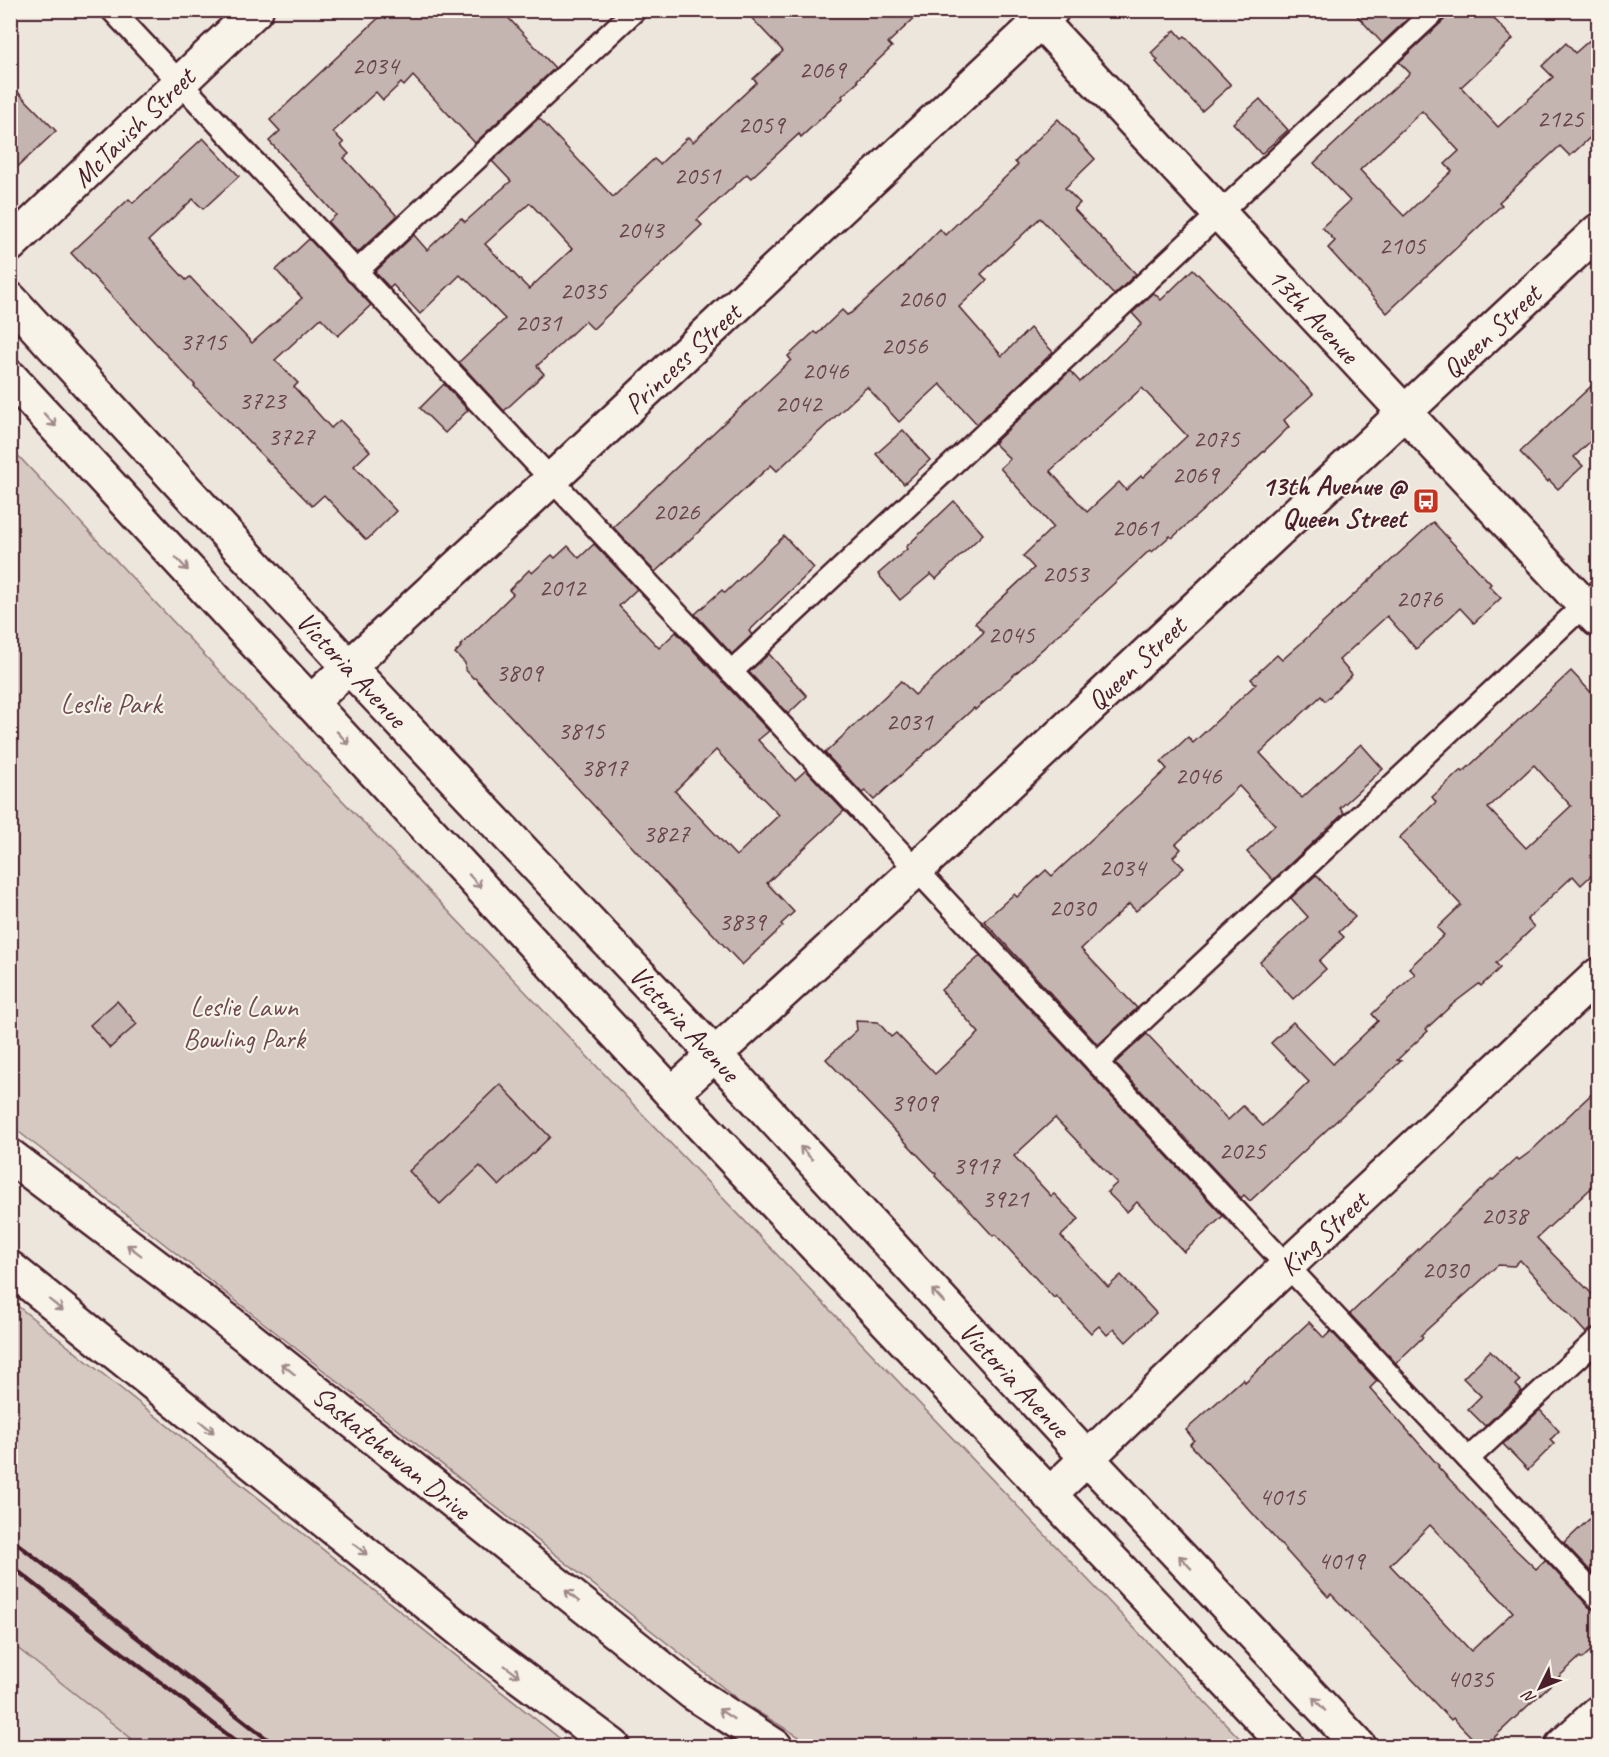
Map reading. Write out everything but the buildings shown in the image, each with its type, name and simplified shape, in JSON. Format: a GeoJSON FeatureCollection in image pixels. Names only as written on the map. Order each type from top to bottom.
{"type":"FeatureCollection","features":[{"type":"Feature","properties":{"kind":"street","name":"McTavish Street"},"geometry":{"type":"LineString","coordinates":[[10,244],[256,10]]}},
{"type":"Feature","properties":{"kind":"street","name":"13th Avenue"},"geometry":{"type":"LineString","coordinates":[[1040,14],[1220,215],[1404,411],[1594,605]]}},
{"type":"Feature","properties":{"kind":"street","name":"Princess Street"},"geometry":{"type":"LineString","coordinates":[[310,703],[551,480],[1040,14]]}},
{"type":"Feature","properties":{"kind":"street","name":"Queen Street"},"geometry":{"type":"LineString","coordinates":[[672,1094],[916,870],[1599,231]]}},
{"type":"Feature","properties":{"kind":"street","name":"Victoria Avenue"},"geometry":{"type":"LineString","coordinates":[[10,299],[349,667],[715,1055],[1088,1458],[1359,1746]]}},
{"type":"Feature","properties":{"kind":"street","name":"Victoria Avenue"},"geometry":{"type":"LineString","coordinates":[[10,377],[672,1094],[1287,1746]]}},
{"type":"Feature","properties":{"kind":"street","name":"King Street"},"geometry":{"type":"LineString","coordinates":[[1049,1495],[1287,1266],[1599,975]]}},
{"type":"Feature","properties":{"kind":"street","name":"Saskatchewan Drive"},"geometry":{"type":"LineString","coordinates":[[10,1156],[215,1311],[693,1693],[775,1746]]}},
{"type":"Feature","properties":{"kind":"street"},"geometry":{"type":"LineString","coordinates":[[10,1268],[489,1653],[613,1746]]}},
{"type":"Feature","properties":{"kind":"street"},"geometry":{"type":"LineString","coordinates":[[1562,1746],[1599,1713]]}},
{"type":"Feature","properties":{"kind":"lane"},"geometry":{"type":"LineString","coordinates":[[112,10],[1599,1598]]}},
{"type":"Feature","properties":{"kind":"lane"},"geometry":{"type":"LineString","coordinates":[[356,272],[635,10]]}},
{"type":"Feature","properties":{"kind":"lane"},"geometry":{"type":"LineString","coordinates":[[731,672],[1436,10]]}},
{"type":"Feature","properties":{"kind":"lane"},"geometry":{"type":"LineString","coordinates":[[1097,1063],[1594,605]]}},
{"type":"Feature","properties":{"kind":"lane"},"geometry":{"type":"LineString","coordinates":[[1468,1459],[1599,1339]]}},
{"type":"Feature","properties":{"kind":"shaded area"},"geometry":{"type":"Polygon","coordinates":[[[11,1643],[141,1746],[11,1746],[11,1643]]]}},
{"type":"Feature","properties":{"kind":"green space","name":"Leslie Lawn Bowling Park"},"geometry":{"type":"Polygon","coordinates":[[[10,447],[253,707],[1247,1746],[814,1746],[740,1701],[158,1239],[11,1126],[10,447]]]}},
{"type":"Feature","properties":{"kind":"green space"},"geometry":{"type":"Polygon","coordinates":[[[10,1300],[571,1746],[141,1746],[11,1643],[10,1300]]]}},
{"type":"Feature","properties":{"kind":"railway"},"geometry":{"type":"LineString","coordinates":[[10,1538],[276,1746]]}},
{"type":"Feature","properties":{"kind":"railway"},"geometry":{"type":"LineString","coordinates":[[10,1565],[242,1746]]}},
{"type":"Feature","properties":{"kind":"place","name":"13th Avenue @ Queen Street"},"geometry":{"type":"Point","coordinates":[1426,501]}},
{"type":"Feature","properties":{"kind":"park label","name":"Leslie Park"},"geometry":{"type":"Point","coordinates":[111,703]}}]}
